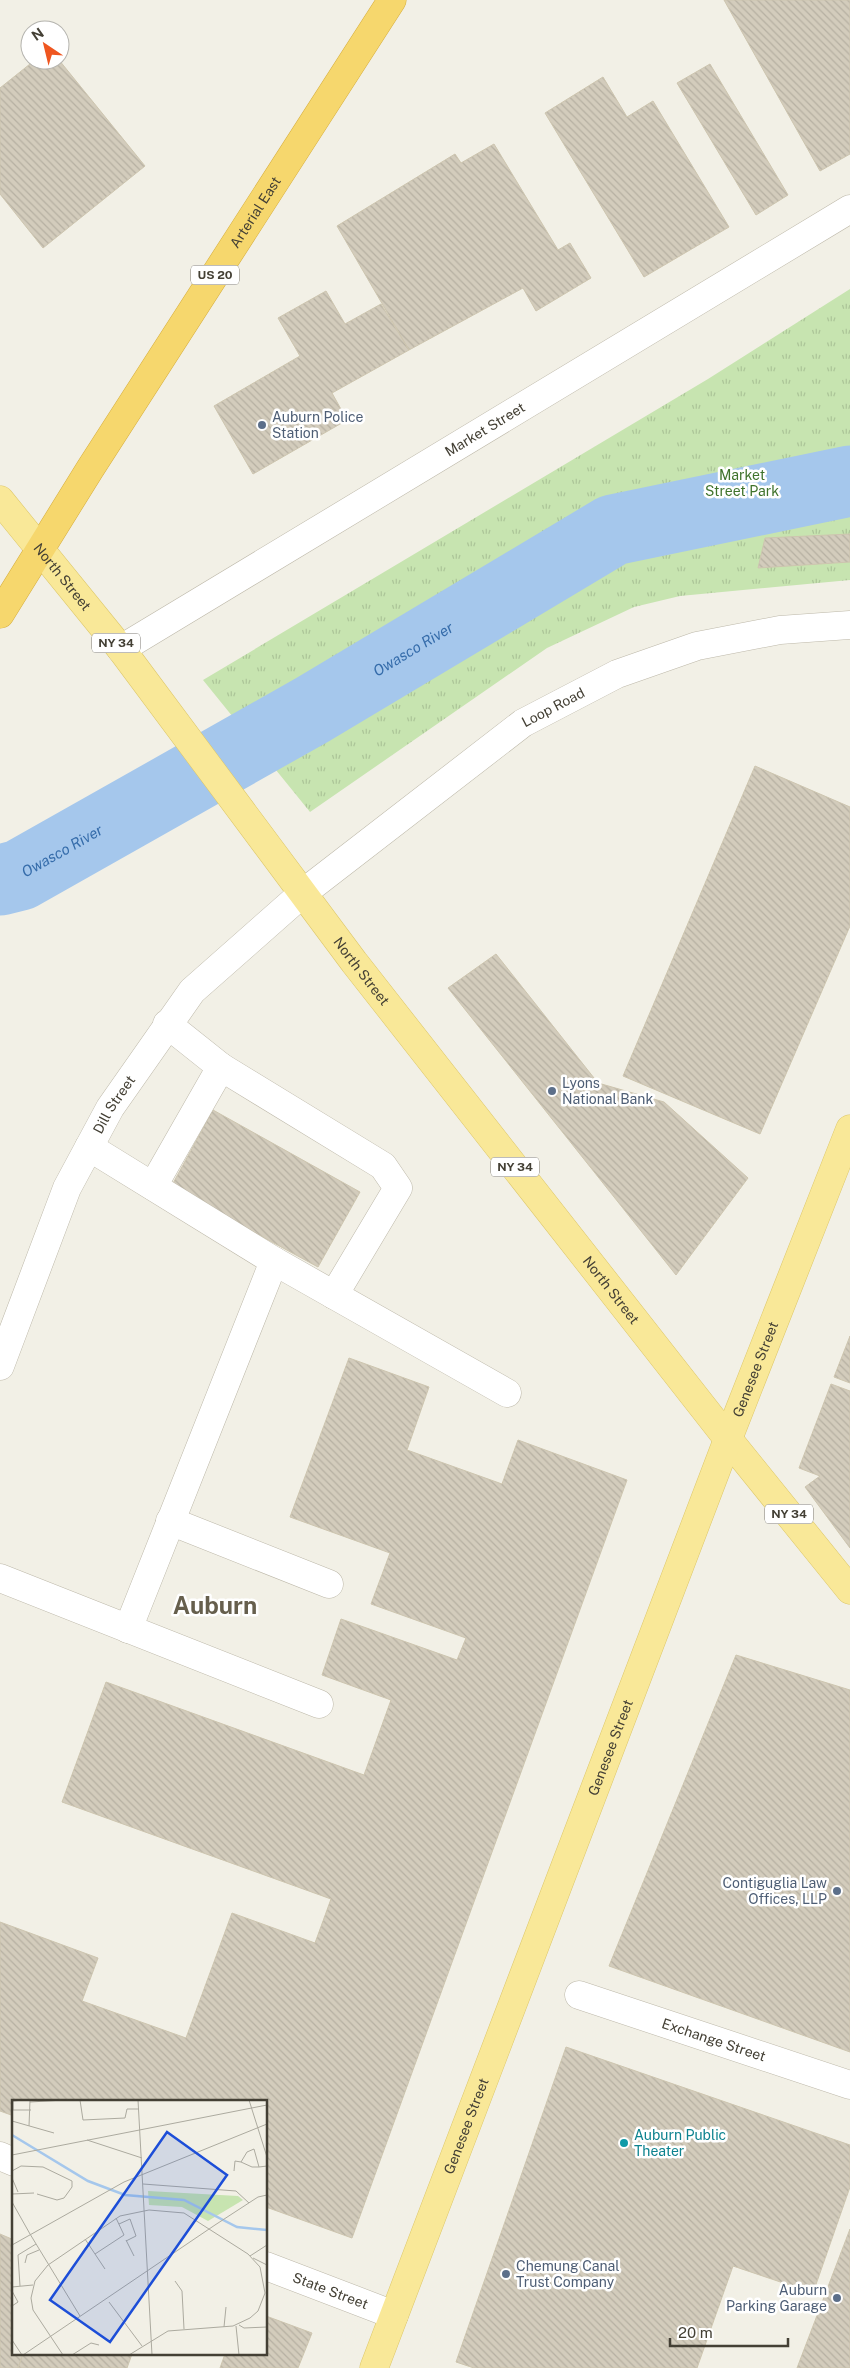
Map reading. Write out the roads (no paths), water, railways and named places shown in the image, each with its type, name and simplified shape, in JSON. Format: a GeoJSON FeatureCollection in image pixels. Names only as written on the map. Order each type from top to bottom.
{"type":"FeatureCollection","features":[{"type":"Feature","properties":{"kind":"highway","name":"Arterial East"},"geometry":{"type":"LineString","coordinates":[[38,550],[392,0]]}},
{"type":"Feature","properties":{"kind":"highway","name":"US 20"},"geometry":{"type":"LineString","coordinates":[[0,614],[38,550]]}},
{"type":"Feature","properties":{"kind":"main road","name":"North Street"},"geometry":{"type":"LineString","coordinates":[[0,500],[38,550],[120,649],[254,825],[360,970],[728,1439]]}},
{"type":"Feature","properties":{"kind":"main road","name":"Genesee Street"},"geometry":{"type":"LineString","coordinates":[[374,2368],[728,1439],[850,1129]]}},
{"type":"Feature","properties":{"kind":"main road","name":"NY 34"},"geometry":{"type":"LineString","coordinates":[[728,1439],[850,1590]]}},
{"type":"Feature","properties":{"kind":"street","name":"Market Street"},"geometry":{"type":"LineString","coordinates":[[120,649],[850,209]]}},
{"type":"Feature","properties":{"kind":"street","name":"Loop Road"},"geometry":{"type":"LineString","coordinates":[[303,893],[523,724],[617,674],[697,646],[780,630],[850,625]]}},
{"type":"Feature","properties":{"kind":"street","name":"Dill Street"},"geometry":{"type":"LineString","coordinates":[[0,1366],[67,1188],[110,1108],[192,991],[303,893]]}},
{"type":"Feature","properties":{"kind":"street"},"geometry":{"type":"LineString","coordinates":[[168,1024],[221,1067],[383,1166],[398,1188],[334,1295]]}},
{"type":"Feature","properties":{"kind":"street"},"geometry":{"type":"LineString","coordinates":[[152,1186],[221,1067]]}},
{"type":"Feature","properties":{"kind":"street"},"geometry":{"type":"LineString","coordinates":[[88,1147],[274,1261],[507,1393]]}},
{"type":"Feature","properties":{"kind":"street"},"geometry":{"type":"LineString","coordinates":[[128,1629],[274,1261]]}},
{"type":"Feature","properties":{"kind":"street"},"geometry":{"type":"LineString","coordinates":[[170,1521],[329,1584]]}},
{"type":"Feature","properties":{"kind":"street"},"geometry":{"type":"LineString","coordinates":[[0,1578],[319,1704]]}},
{"type":"Feature","properties":{"kind":"street","name":"Exchange Street"},"geometry":{"type":"LineString","coordinates":[[579,1995],[850,2085]]}},
{"type":"Feature","properties":{"kind":"street"},"geometry":{"type":"LineString","coordinates":[[0,2156],[12,2161]]}},
{"type":"Feature","properties":{"kind":"street","name":"State Street"},"geometry":{"type":"LineString","coordinates":[[268,2267],[394,2315]]}},
{"type":"Feature","properties":{"kind":"waterway","name":"Owasco River"},"geometry":{"type":"LineString","coordinates":[[0,880],[20,875],[312,710],[613,530],[850,481]]}},
{"type":"Feature","properties":{"kind":"place","name":"Auburn Police Station"},"geometry":{"type":"Point","coordinates":[262,425]}},
{"type":"Feature","properties":{"kind":"place","name":"Lyons National Bank"},"geometry":{"type":"Point","coordinates":[552,1091]}},
{"type":"Feature","properties":{"kind":"place","name":"Contiguglia Law Offices, LLP"},"geometry":{"type":"Point","coordinates":[837,1891]}},
{"type":"Feature","properties":{"kind":"place","name":"Auburn Public Theater"},"geometry":{"type":"Point","coordinates":[624,2143]}},
{"type":"Feature","properties":{"kind":"place","name":"Chemung Canal Trust Company"},"geometry":{"type":"Point","coordinates":[506,2274]}},
{"type":"Feature","properties":{"kind":"place","name":"Auburn Parking Garage"},"geometry":{"type":"Point","coordinates":[837,2298]}},
{"type":"Feature","properties":{"kind":"district","name":"Auburn"},"geometry":{"type":"Point","coordinates":[215,1606]}},
{"type":"Feature","properties":{"kind":"park label","name":"Market Street Park"},"geometry":{"type":"Point","coordinates":[742,484]}}]}
